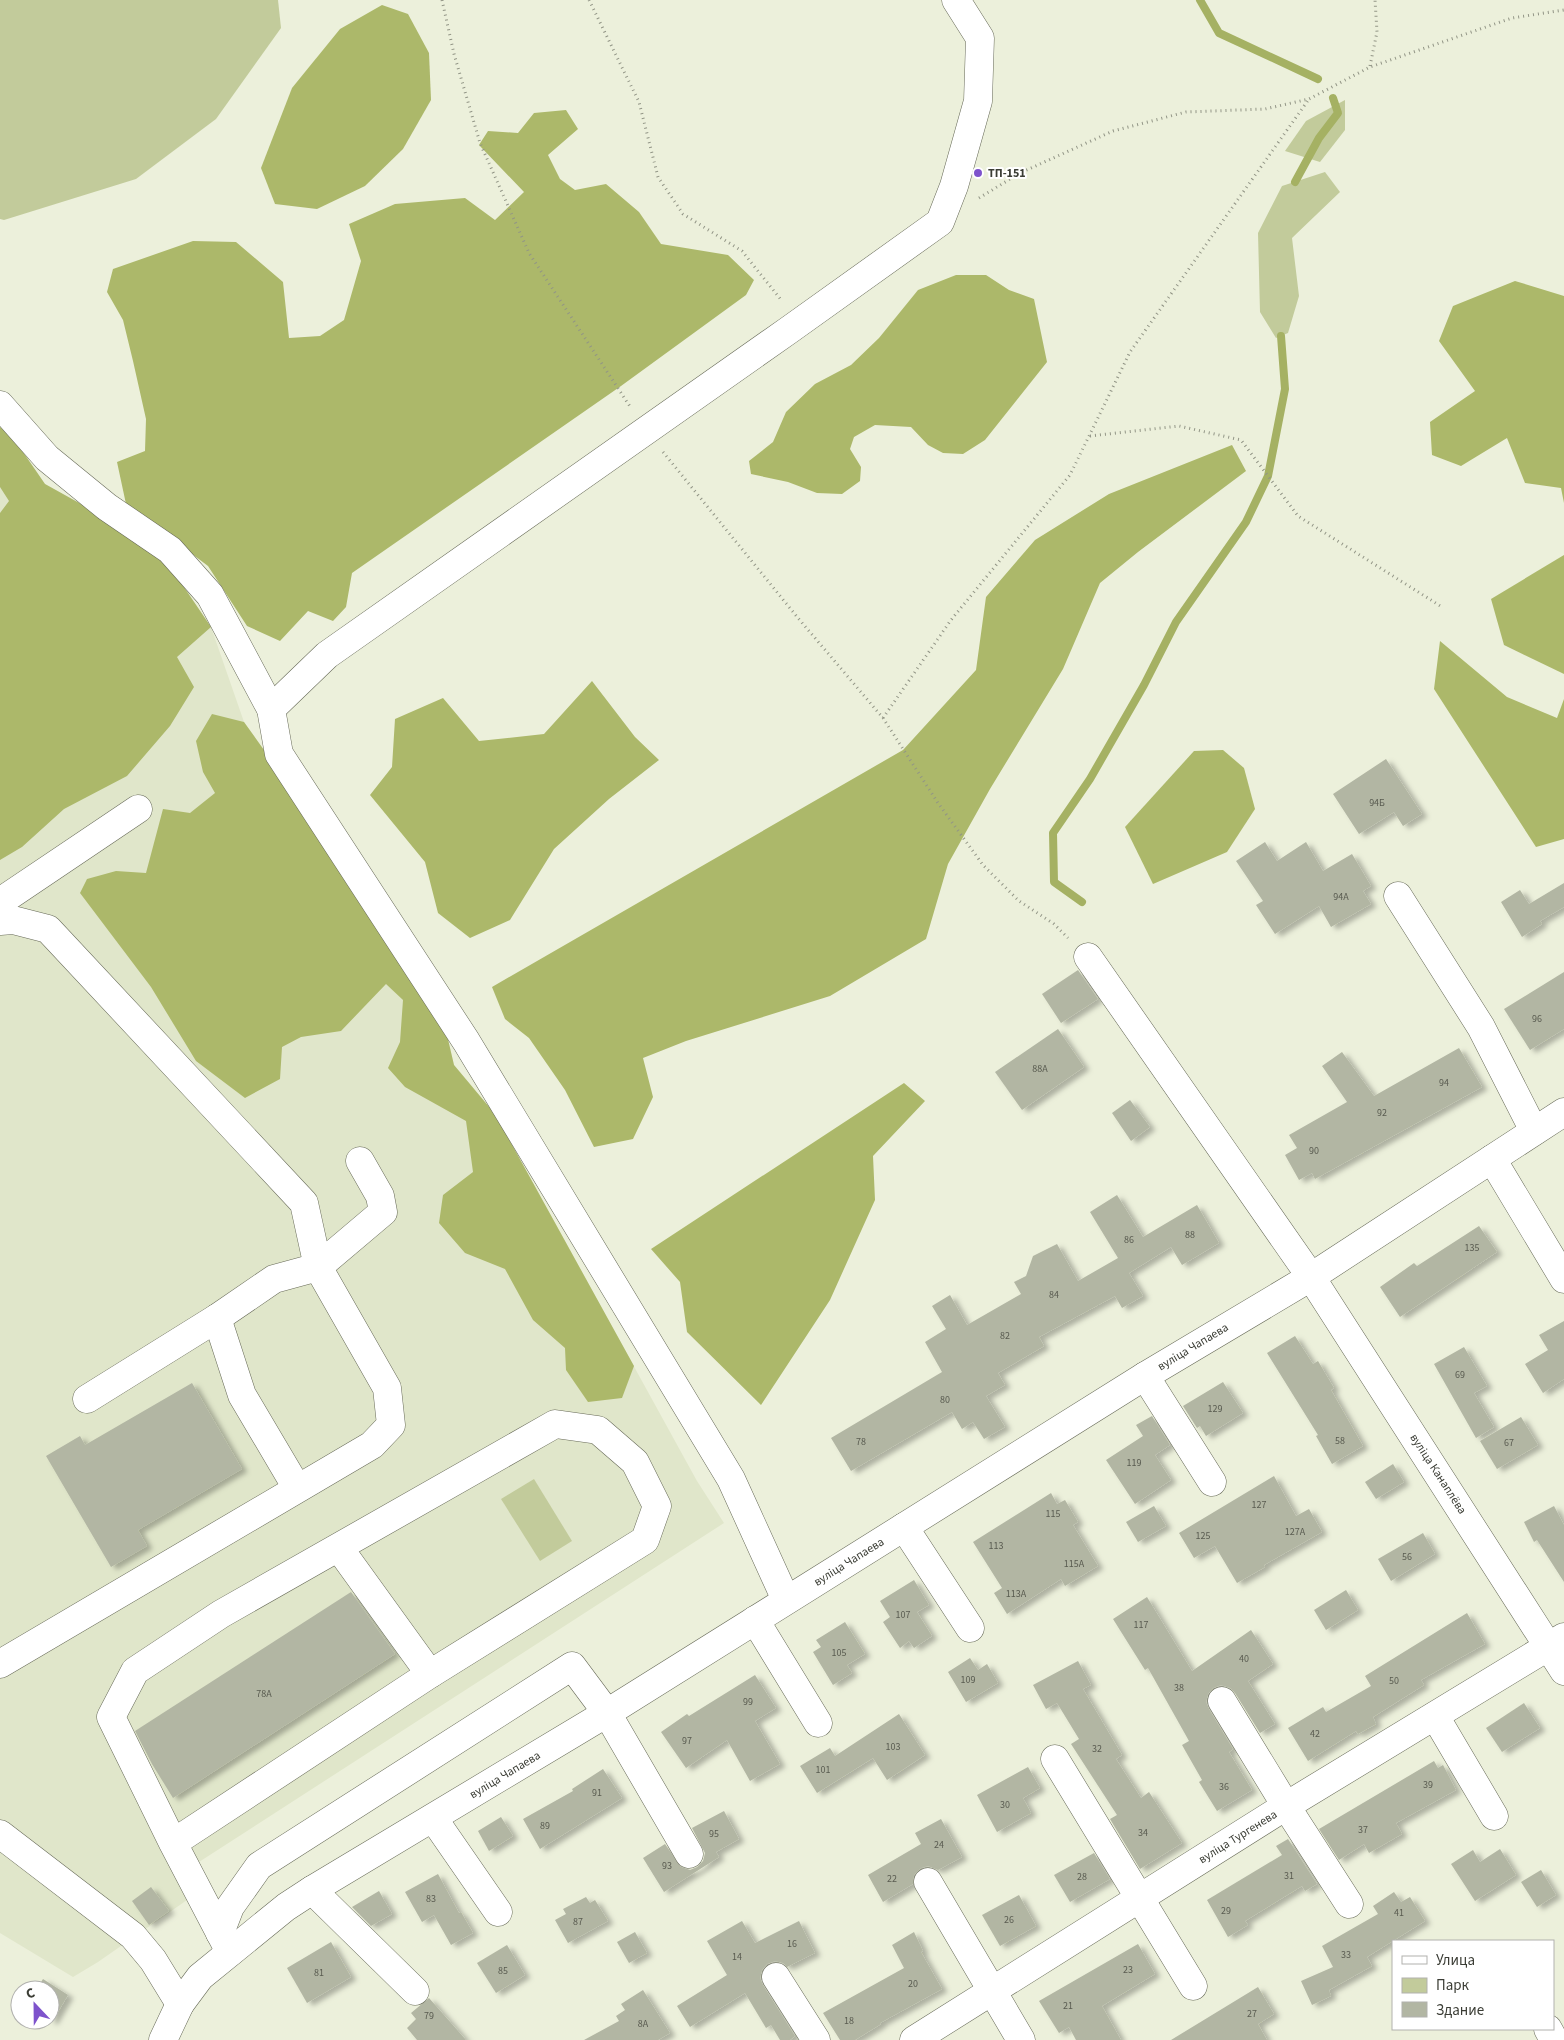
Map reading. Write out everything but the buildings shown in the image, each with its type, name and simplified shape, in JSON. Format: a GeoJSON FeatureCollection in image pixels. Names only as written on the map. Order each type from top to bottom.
{"type":"FeatureCollection","features":[{"type":"Feature","properties":{"kind":"street"},"geometry":{"type":"LineString","coordinates":[[272,709],[327,655],[940,222],[954,186],[978,101],[980,38],[956,0]]}},
{"type":"Feature","properties":{"kind":"street"},"geometry":{"type":"LineString","coordinates":[[0,405],[47,458],[107,507],[170,550],[210,595],[272,709],[279,754],[466,1041],[731,1479],[786,1600]]}},
{"type":"Feature","properties":{"kind":"street"},"geometry":{"type":"LineString","coordinates":[[0,902],[138,809]]}},
{"type":"Feature","properties":{"kind":"street"},"geometry":{"type":"LineString","coordinates":[[1398,896],[1481,1027],[1534,1131]]}},
{"type":"Feature","properties":{"kind":"street"},"geometry":{"type":"LineString","coordinates":[[0,921],[13,920],[48,929],[304,1203],[318,1267],[387,1388],[391,1424],[372,1445],[0,1664]]}},
{"type":"Feature","properties":{"kind":"street","name":"вуліца Канаплёва"},"geometry":{"type":"LineString","coordinates":[[1088,957],[1311,1276],[1556,1642],[1564,1671]]}},
{"type":"Feature","properties":{"kind":"street","name":"вуліца Чапаева"},"geometry":{"type":"LineString","coordinates":[[163,2040],[180,2004],[225,1942],[286,1908],[312,1890],[607,1713],[1145,1376],[1311,1276],[1564,1112]]}},
{"type":"Feature","properties":{"kind":"street"},"geometry":{"type":"LineString","coordinates":[[1492,1159],[1564,1279]]}},
{"type":"Feature","properties":{"kind":"street"},"geometry":{"type":"LineString","coordinates":[[87,1399],[217,1318],[274,1279],[318,1267],[383,1212],[380,1196],[360,1161]]}},
{"type":"Feature","properties":{"kind":"street"},"geometry":{"type":"LineString","coordinates":[[217,1318],[242,1395],[297,1488]]}},
{"type":"Feature","properties":{"kind":"street"},"geometry":{"type":"LineString","coordinates":[[1145,1376],[1212,1482]]}},
{"type":"Feature","properties":{"kind":"street"},"geometry":{"type":"LineString","coordinates":[[173,1843],[430,1674],[644,1540],[657,1506],[635,1462],[598,1430],[555,1424],[221,1614],[135,1671],[110,1717],[173,1843],[225,1942]]}},
{"type":"Feature","properties":{"kind":"street"},"geometry":{"type":"LineString","coordinates":[[904,1527],[970,1628]]}},
{"type":"Feature","properties":{"kind":"street"},"geometry":{"type":"LineString","coordinates":[[339,1548],[430,1674]]}},
{"type":"Feature","properties":{"kind":"street"},"geometry":{"type":"LineString","coordinates":[[756,1620],[818,1723]]}},
{"type":"Feature","properties":{"kind":"street","name":"вуліца Тургенева"},"geometry":{"type":"LineString","coordinates":[[914,2040],[1286,1806],[1556,1642]]}},
{"type":"Feature","properties":{"kind":"street"},"geometry":{"type":"LineString","coordinates":[[225,1942],[230,1907],[259,1866],[572,1666],[607,1713],[689,1854]]}},
{"type":"Feature","properties":{"kind":"street"},"geometry":{"type":"LineString","coordinates":[[1222,1701],[1349,1904]]}},
{"type":"Feature","properties":{"kind":"street"},"geometry":{"type":"LineString","coordinates":[[1435,1716],[1494,1816]]}},
{"type":"Feature","properties":{"kind":"street"},"geometry":{"type":"LineString","coordinates":[[1055,1760],[1192,1986]]}},
{"type":"Feature","properties":{"kind":"street"},"geometry":{"type":"LineString","coordinates":[[433,1818],[498,1912]]}},
{"type":"Feature","properties":{"kind":"street"},"geometry":{"type":"LineString","coordinates":[[0,1834],[133,1936],[154,1960],[180,2004]]}},
{"type":"Feature","properties":{"kind":"street"},"geometry":{"type":"LineString","coordinates":[[928,1882],[994,1991],[1021,2040]]}},
{"type":"Feature","properties":{"kind":"street"},"geometry":{"type":"LineString","coordinates":[[312,1890],[415,1991]]}},
{"type":"Feature","properties":{"kind":"street"},"geometry":{"type":"LineString","coordinates":[[776,1977],[816,2040]]}},
{"type":"Feature","properties":{"kind":"path"},"geometry":{"type":"LineString","coordinates":[[442,0],[454,54],[480,143],[528,254],[646,431],[883,718],[938,803],[983,865],[1019,901],[1054,924]]}},
{"type":"Feature","properties":{"kind":"path"},"geometry":{"type":"LineString","coordinates":[[589,0],[639,102],[658,177],[683,214],[742,251],[782,298],[789,330]]}},
{"type":"Feature","properties":{"kind":"path"},"geometry":{"type":"LineString","coordinates":[[1370,66],[1377,32],[1375,0]]}},
{"type":"Feature","properties":{"kind":"path"},"geometry":{"type":"LineString","coordinates":[[940,222],[1020,173],[1113,130],[1186,112],[1265,109],[1310,98],[1370,66],[1512,18],[1564,10]]}},
{"type":"Feature","properties":{"kind":"path"},"geometry":{"type":"LineString","coordinates":[[883,718],[950,620],[1070,475],[1130,352],[1310,98]]}},
{"type":"Feature","properties":{"kind":"path"},"geometry":{"type":"LineString","coordinates":[[1090,436],[1179,426],[1241,440],[1298,516],[1442,608]]}},
{"type":"Feature","properties":{"kind":"shaded area"},"geometry":{"type":"Polygon","coordinates":[[[0,427],[14,439],[45,484],[108,519],[167,562],[211,627],[244,722],[306,809],[443,1018],[454,1065],[495,1114],[697,1481],[724,1523],[199,1862],[210,1884],[98,1962],[73,1977],[0,1933],[0,427]]]}},
{"type":"Feature","properties":{"kind":"green space"},"geometry":{"type":"Polygon","coordinates":[[[0,0],[278,0],[281,28],[216,119],[136,179],[4,220],[0,219],[0,0]]]}},
{"type":"Feature","properties":{"kind":"green space"},"geometry":{"type":"Polygon","coordinates":[[[382,5],[408,14],[429,53],[431,100],[403,149],[365,186],[317,209],[275,204],[261,168],[292,88],[340,29],[382,5]]]}},
{"type":"Feature","properties":{"kind":"green space"},"geometry":{"type":"Polygon","coordinates":[[[1345,100],[1345,130],[1320,162],[1285,151],[1306,121],[1345,100]]]}},
{"type":"Feature","properties":{"kind":"green space"},"geometry":{"type":"Polygon","coordinates":[[[566,110],[578,129],[548,155],[560,179],[575,190],[606,184],[639,212],[661,244],[728,255],[754,280],[746,295],[621,386],[352,573],[346,607],[333,621],[308,611],[280,641],[247,626],[208,566],[126,504],[117,462],[145,451],[146,419],[123,320],[107,292],[113,269],[193,241],[236,242],[283,282],[289,338],[320,336],[344,320],[361,261],[349,224],[395,204],[465,198],[495,220],[524,192],[479,145],[488,131],[518,133],[534,113],[566,110]]]}},
{"type":"Feature","properties":{"kind":"green space"},"geometry":{"type":"Polygon","coordinates":[[[1325,172],[1340,192],[1292,238],[1299,296],[1288,333],[1276,338],[1260,312],[1258,233],[1282,186],[1325,172]]]}},
{"type":"Feature","properties":{"kind":"green space"},"geometry":{"type":"Polygon","coordinates":[[[956,275],[986,275],[1009,290],[1034,299],[1047,362],[985,440],[963,454],[943,453],[928,445],[911,427],[875,425],[854,437],[850,449],[861,467],[860,481],[842,494],[817,493],[788,482],[751,474],[749,461],[773,442],[786,412],[815,384],[851,365],[879,338],[918,290],[956,275]]]}},
{"type":"Feature","properties":{"kind":"green space"},"geometry":{"type":"Polygon","coordinates":[[[1515,281],[1564,296],[1564,503],[1561,488],[1525,483],[1507,438],[1461,466],[1432,455],[1430,422],[1475,391],[1439,341],[1453,306],[1515,281]]]}},
{"type":"Feature","properties":{"kind":"green space"},"geometry":{"type":"Polygon","coordinates":[[[0,427],[14,439],[45,484],[108,519],[167,562],[211,627],[177,657],[194,687],[170,726],[127,776],[64,809],[22,847],[0,860],[0,513],[9,501],[0,487],[0,427]]]}},
{"type":"Feature","properties":{"kind":"green space"},"geometry":{"type":"Polygon","coordinates":[[[1232,445],[1246,471],[1100,583],[1063,669],[990,789],[948,864],[926,939],[830,996],[686,1041],[643,1058],[653,1097],[633,1139],[594,1147],[565,1090],[529,1038],[505,1019],[492,987],[903,750],[976,670],[986,597],[1035,540],[1109,494],[1232,445]]]}},
{"type":"Feature","properties":{"kind":"green space"},"geometry":{"type":"Polygon","coordinates":[[[1564,555],[1564,674],[1504,645],[1491,599],[1564,555]]]}},
{"type":"Feature","properties":{"kind":"green space"},"geometry":{"type":"Polygon","coordinates":[[[1440,641],[1507,697],[1557,718],[1564,699],[1564,839],[1536,847],[1434,689],[1440,641]]]}},
{"type":"Feature","properties":{"kind":"green space"},"geometry":{"type":"Polygon","coordinates":[[[592,681],[635,737],[659,760],[609,799],[554,849],[510,920],[470,938],[438,913],[425,862],[370,795],[392,767],[395,719],[443,698],[479,741],[544,734],[592,681]]]}},
{"type":"Feature","properties":{"kind":"green space"},"geometry":{"type":"Polygon","coordinates":[[[212,714],[244,722],[306,809],[443,1018],[454,1065],[495,1114],[634,1366],[622,1398],[588,1402],[566,1370],[565,1348],[533,1320],[505,1269],[465,1253],[439,1223],[443,1195],[473,1172],[466,1121],[405,1087],[388,1068],[400,1042],[403,1000],[386,984],[341,1031],[301,1037],[282,1047],[280,1079],[245,1098],[196,1061],[151,987],[80,893],[87,879],[116,871],[146,873],[163,809],[190,813],[215,793],[203,772],[196,741],[212,714]]]}},
{"type":"Feature","properties":{"kind":"green space"},"geometry":{"type":"Polygon","coordinates":[[[1223,750],[1244,768],[1255,809],[1227,852],[1153,884],[1125,827],[1194,751],[1223,750]]]}},
{"type":"Feature","properties":{"kind":"green space"},"geometry":{"type":"Polygon","coordinates":[[[904,1083],[925,1101],[873,1156],[875,1200],[830,1300],[761,1405],[687,1332],[680,1282],[651,1249],[904,1083]]]}},
{"type":"Feature","properties":{"kind":"green space"},"geometry":{"type":"Polygon","coordinates":[[[534,1479],[572,1541],[540,1561],[501,1499],[534,1479]]]}},
{"type":"Feature","properties":{"kind":"waterway"},"geometry":{"type":"LineString","coordinates":[[1200,0],[1219,33],[1318,79]]}},
{"type":"Feature","properties":{"kind":"waterway"},"geometry":{"type":"LineString","coordinates":[[1295,182],[1319,138],[1338,113],[1333,98]]}},
{"type":"Feature","properties":{"kind":"waterway"},"geometry":{"type":"LineString","coordinates":[[1082,902],[1054,882],[1053,833],[1090,779],[1144,685],[1176,622],[1246,522],[1268,476],[1285,389],[1281,336]]}},
{"type":"Feature","properties":{"kind":"place","name":"ТП-151"},"geometry":{"type":"Point","coordinates":[978,173]}}]}
